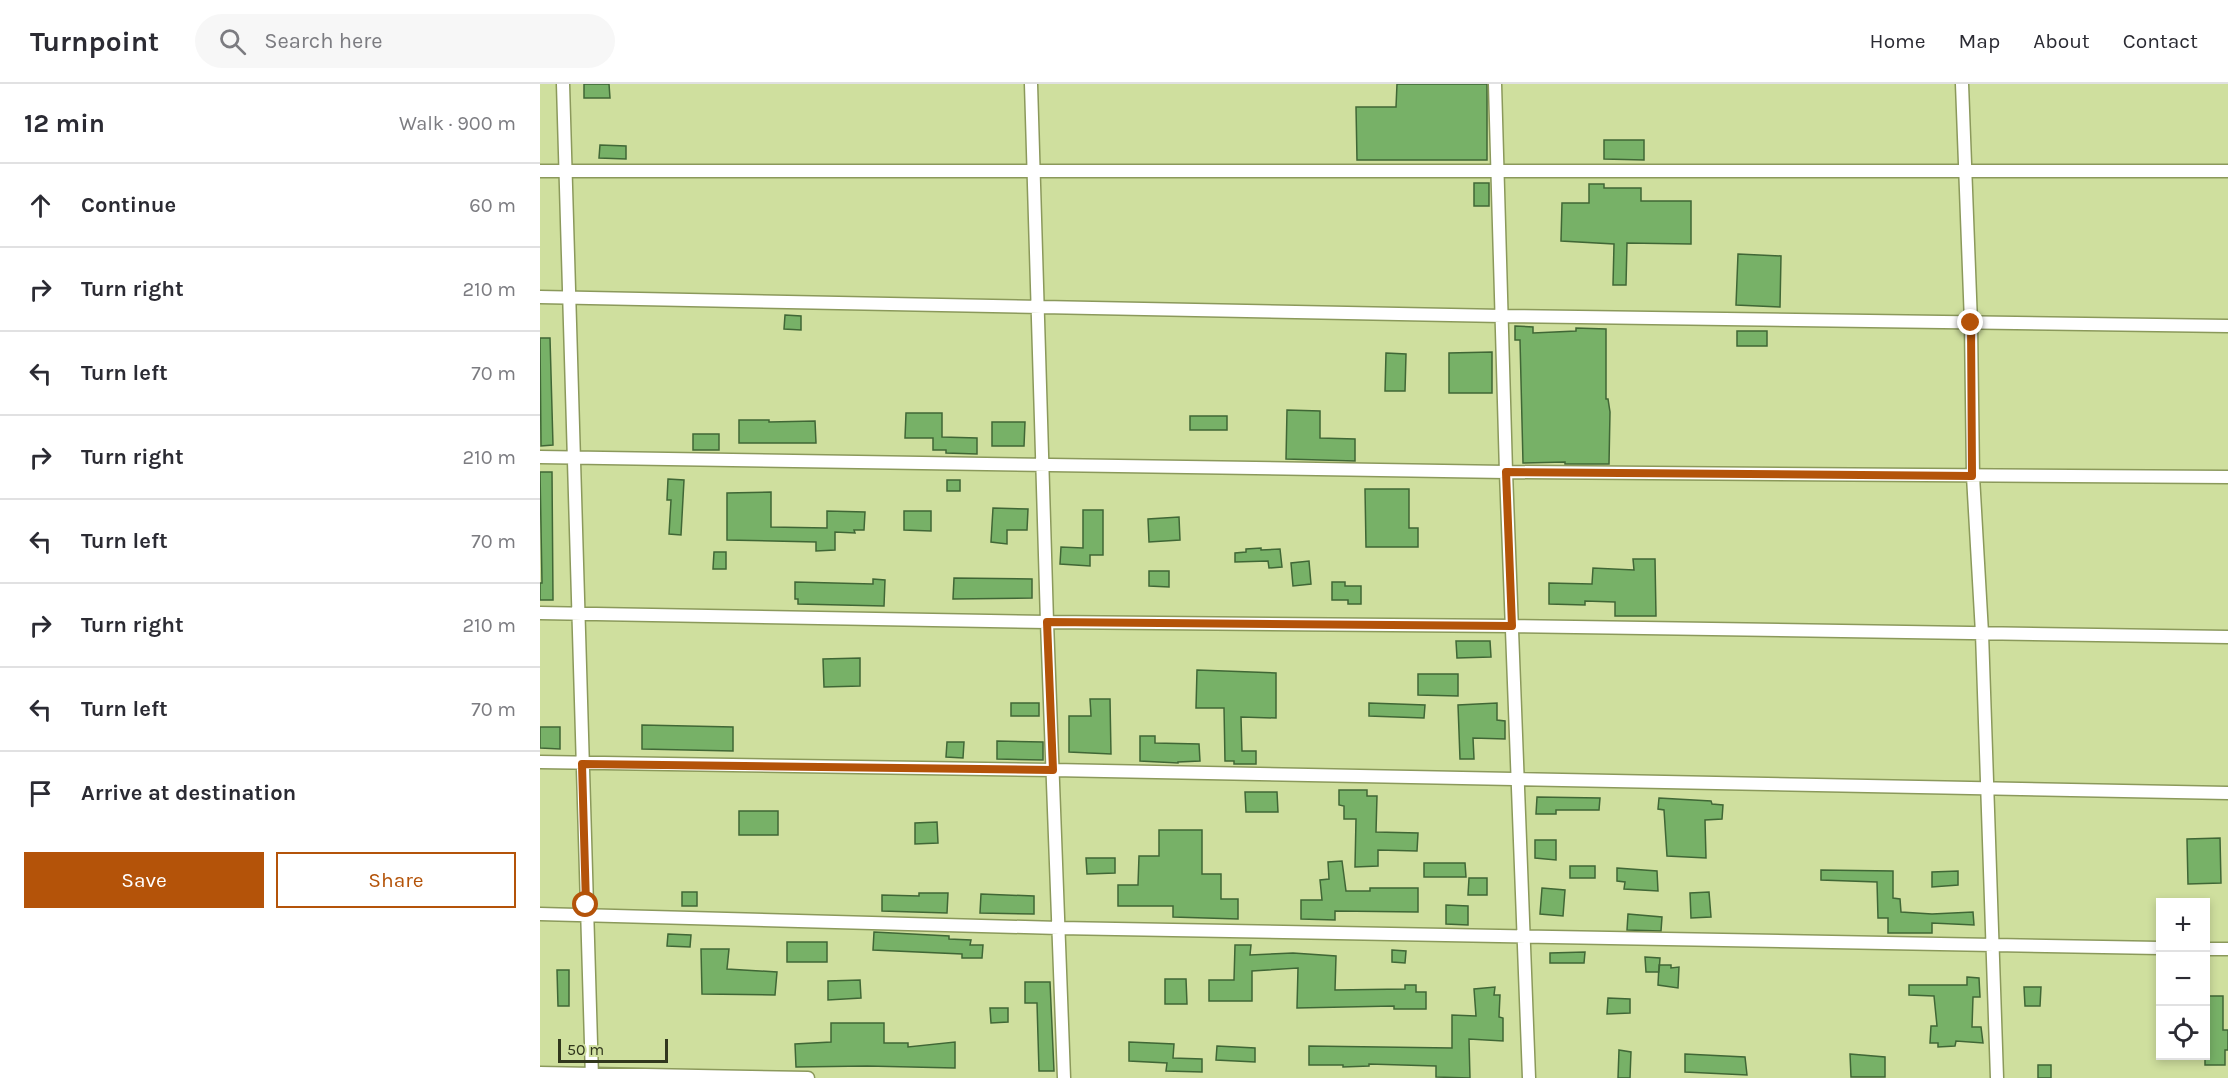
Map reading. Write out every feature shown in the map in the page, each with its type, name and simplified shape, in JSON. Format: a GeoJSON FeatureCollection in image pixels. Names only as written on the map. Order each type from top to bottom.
{"type":"FeatureCollection","features":[{"type":"Feature","properties":{"kind":"street"},"geometry":{"type":"LineString","coordinates":[[563,84],[592,1076]]}},
{"type":"Feature","properties":{"kind":"street"},"geometry":{"type":"LineString","coordinates":[[1031,84],[1047,622],[1064,1078]]}},
{"type":"Feature","properties":{"kind":"street"},"geometry":{"type":"LineString","coordinates":[[1495,84],[1506,472],[1529,1078]]}},
{"type":"Feature","properties":{"kind":"street"},"geometry":{"type":"LineString","coordinates":[[1962,84],[1971,323],[1972,476],[1982,633],[1997,1078]]}},
{"type":"Feature","properties":{"kind":"street"},"geometry":{"type":"LineString","coordinates":[[540,171],[2228,171]]}},
{"type":"Feature","properties":{"kind":"street"},"geometry":{"type":"LineString","coordinates":[[540,297],[1502,316],[2228,326]]}},
{"type":"Feature","properties":{"kind":"street"},"geometry":{"type":"LineString","coordinates":[[540,457],[1506,472],[2228,477]]}},
{"type":"Feature","properties":{"kind":"street"},"geometry":{"type":"LineString","coordinates":[[540,613],[2228,637]]}},
{"type":"Feature","properties":{"kind":"street"},"geometry":{"type":"LineString","coordinates":[[540,762],[2228,793]]}},
{"type":"Feature","properties":{"kind":"street"},"geometry":{"type":"LineString","coordinates":[[540,914],[1523,938],[2156,948]]}},
{"type":"Feature","properties":{"kind":"street"},"geometry":{"type":"LineString","coordinates":[[2210,949],[2228,949]]}},
{"type":"Feature","properties":{"kind":"street"},"geometry":{"type":"LineString","coordinates":[[540,1073],[592,1076],[808,1078]]}},
{"type":"Feature","properties":{"kind":"building"},"geometry":{"type":"Polygon","coordinates":[[[584,84],[609,84],[610,98],[584,98],[584,84]]]}},
{"type":"Feature","properties":{"kind":"building"},"geometry":{"type":"Polygon","coordinates":[[[1397,84],[1487,84],[1487,160],[1357,160],[1356,107],[1396,107],[1397,84]]]}},
{"type":"Feature","properties":{"kind":"building"},"geometry":{"type":"Polygon","coordinates":[[[1604,140],[1644,140],[1644,160],[1604,159],[1604,140]]]}},
{"type":"Feature","properties":{"kind":"building"},"geometry":{"type":"Polygon","coordinates":[[[600,145],[626,146],[626,159],[599,158],[600,145]]]}},
{"type":"Feature","properties":{"kind":"building"},"geometry":{"type":"Polygon","coordinates":[[[1474,183],[1489,183],[1489,206],[1474,206],[1474,183]]]}},
{"type":"Feature","properties":{"kind":"building"},"geometry":{"type":"Polygon","coordinates":[[[1589,184],[1604,184],[1604,188],[1641,188],[1641,201],[1691,201],[1691,244],[1627,243],[1626,285],[1613,285],[1614,244],[1561,241],[1562,203],[1589,203],[1589,184]]]}},
{"type":"Feature","properties":{"kind":"building"},"geometry":{"type":"Polygon","coordinates":[[[1738,254],[1781,256],[1780,307],[1736,305],[1738,254]]]}},
{"type":"Feature","properties":{"kind":"building"},"geometry":{"type":"Polygon","coordinates":[[[785,315],[801,316],[801,330],[784,329],[785,315]]]}},
{"type":"Feature","properties":{"kind":"building"},"geometry":{"type":"Polygon","coordinates":[[[1515,326],[1533,327],[1533,333],[1576,331],[1576,328],[1606,329],[1606,399],[1608,399],[1610,412],[1609,464],[1523,463],[1520,340],[1515,340],[1515,326]]]}},
{"type":"Feature","properties":{"kind":"building"},"geometry":{"type":"Polygon","coordinates":[[[1737,331],[1767,331],[1767,346],[1737,346],[1737,331]]]}},
{"type":"Feature","properties":{"kind":"building"},"geometry":{"type":"Polygon","coordinates":[[[540,338],[550,338],[553,445],[541,446],[540,338]]]}},
{"type":"Feature","properties":{"kind":"building"},"geometry":{"type":"Polygon","coordinates":[[[1492,352],[1492,393],[1449,393],[1449,353],[1492,352]]]}},
{"type":"Feature","properties":{"kind":"building"},"geometry":{"type":"Polygon","coordinates":[[[1386,353],[1406,354],[1405,391],[1385,391],[1386,353]]]}},
{"type":"Feature","properties":{"kind":"building"},"geometry":{"type":"Polygon","coordinates":[[[1287,410],[1320,411],[1320,438],[1355,439],[1355,461],[1286,459],[1287,410]]]}},
{"type":"Feature","properties":{"kind":"building"},"geometry":{"type":"Polygon","coordinates":[[[906,413],[942,413],[942,437],[977,438],[977,454],[946,453],[946,450],[933,450],[933,438],[905,438],[906,413]]]}},
{"type":"Feature","properties":{"kind":"building"},"geometry":{"type":"Polygon","coordinates":[[[1190,416],[1227,416],[1227,430],[1190,430],[1190,416]]]}},
{"type":"Feature","properties":{"kind":"building"},"geometry":{"type":"Polygon","coordinates":[[[739,420],[815,421],[816,443],[739,443],[739,420]]]}},
{"type":"Feature","properties":{"kind":"building"},"geometry":{"type":"Polygon","coordinates":[[[992,422],[1025,422],[1024,446],[992,446],[992,422]]]}},
{"type":"Feature","properties":{"kind":"building"},"geometry":{"type":"Polygon","coordinates":[[[693,434],[719,434],[719,450],[693,450],[693,434]]]}},
{"type":"Feature","properties":{"kind":"building"},"geometry":{"type":"Polygon","coordinates":[[[540,472],[552,472],[553,600],[540,600],[540,583],[542,583],[540,472]]]}},
{"type":"Feature","properties":{"kind":"building"},"geometry":{"type":"Polygon","coordinates":[[[668,479],[684,480],[681,535],[669,534],[671,500],[667,500],[668,479]]]}},
{"type":"Feature","properties":{"kind":"building"},"geometry":{"type":"Polygon","coordinates":[[[947,480],[960,480],[960,491],[947,491],[947,480]]]}},
{"type":"Feature","properties":{"kind":"building"},"geometry":{"type":"Polygon","coordinates":[[[1365,489],[1409,489],[1409,528],[1418,528],[1418,547],[1366,547],[1365,489]]]}},
{"type":"Feature","properties":{"kind":"building"},"geometry":{"type":"Polygon","coordinates":[[[771,492],[771,527],[827,528],[827,511],[865,512],[864,530],[854,530],[855,533],[835,532],[835,550],[816,551],[816,542],[727,540],[727,493],[771,492]]]}},
{"type":"Feature","properties":{"kind":"building"},"geometry":{"type":"Polygon","coordinates":[[[993,508],[1028,509],[1027,530],[1007,530],[1007,544],[991,542],[993,508]]]}},
{"type":"Feature","properties":{"kind":"building"},"geometry":{"type":"Polygon","coordinates":[[[1083,510],[1103,510],[1103,555],[1090,555],[1090,566],[1060,564],[1061,547],[1083,548],[1083,510]]]}},
{"type":"Feature","properties":{"kind":"building"},"geometry":{"type":"Polygon","coordinates":[[[904,511],[931,511],[931,531],[904,530],[904,511]]]}},
{"type":"Feature","properties":{"kind":"building"},"geometry":{"type":"Polygon","coordinates":[[[1179,517],[1180,540],[1149,542],[1148,519],[1179,517]]]}},
{"type":"Feature","properties":{"kind":"building"},"geometry":{"type":"Polygon","coordinates":[[[1261,548],[1261,550],[1280,549],[1282,567],[1269,568],[1268,561],[1235,562],[1235,553],[1246,552],[1246,549],[1261,548]]]}},
{"type":"Feature","properties":{"kind":"building"},"geometry":{"type":"Polygon","coordinates":[[[714,552],[726,552],[726,569],[713,569],[714,552]]]}},
{"type":"Feature","properties":{"kind":"building"},"geometry":{"type":"Polygon","coordinates":[[[1633,559],[1655,559],[1656,616],[1615,616],[1615,602],[1585,601],[1585,605],[1549,604],[1549,583],[1592,584],[1593,568],[1634,570],[1633,559]]]}},
{"type":"Feature","properties":{"kind":"building"},"geometry":{"type":"Polygon","coordinates":[[[1309,561],[1311,584],[1293,586],[1291,563],[1309,561]]]}},
{"type":"Feature","properties":{"kind":"building"},"geometry":{"type":"Polygon","coordinates":[[[1149,571],[1169,571],[1169,587],[1149,586],[1149,571]]]}},
{"type":"Feature","properties":{"kind":"building"},"geometry":{"type":"Polygon","coordinates":[[[954,578],[1032,579],[1032,598],[953,599],[954,578]]]}},
{"type":"Feature","properties":{"kind":"building"},"geometry":{"type":"Polygon","coordinates":[[[873,579],[885,580],[884,606],[798,604],[798,599],[795,599],[795,582],[873,584],[873,579]]]}},
{"type":"Feature","properties":{"kind":"building"},"geometry":{"type":"Polygon","coordinates":[[[1332,582],[1345,582],[1345,586],[1361,586],[1361,604],[1348,604],[1348,600],[1332,600],[1332,582]]]}},
{"type":"Feature","properties":{"kind":"building"},"geometry":{"type":"Polygon","coordinates":[[[1456,641],[1490,641],[1491,657],[1457,658],[1456,641]]]}},
{"type":"Feature","properties":{"kind":"building"},"geometry":{"type":"Polygon","coordinates":[[[860,658],[860,686],[824,687],[823,659],[860,658]]]}},
{"type":"Feature","properties":{"kind":"building"},"geometry":{"type":"Polygon","coordinates":[[[1197,670],[1276,673],[1276,718],[1241,717],[1242,751],[1256,751],[1256,764],[1234,764],[1234,761],[1225,761],[1224,708],[1196,708],[1197,670]]]}},
{"type":"Feature","properties":{"kind":"building"},"geometry":{"type":"Polygon","coordinates":[[[1418,674],[1458,674],[1458,696],[1418,695],[1418,674]]]}},
{"type":"Feature","properties":{"kind":"building"},"geometry":{"type":"Polygon","coordinates":[[[1090,699],[1110,699],[1111,754],[1069,752],[1069,716],[1091,716],[1090,699]]]}},
{"type":"Feature","properties":{"kind":"building"},"geometry":{"type":"Polygon","coordinates":[[[1011,703],[1039,703],[1039,716],[1011,716],[1011,703]]]}},
{"type":"Feature","properties":{"kind":"building"},"geometry":{"type":"Polygon","coordinates":[[[1369,703],[1425,705],[1424,718],[1369,716],[1369,703]]]}},
{"type":"Feature","properties":{"kind":"building"},"geometry":{"type":"Polygon","coordinates":[[[1497,703],[1497,720],[1505,721],[1505,739],[1473,738],[1474,759],[1460,759],[1458,705],[1497,703]]]}},
{"type":"Feature","properties":{"kind":"building"},"geometry":{"type":"Polygon","coordinates":[[[642,725],[733,727],[733,751],[642,749],[642,725]]]}},
{"type":"Feature","properties":{"kind":"building"},"geometry":{"type":"Polygon","coordinates":[[[540,727],[560,727],[560,749],[540,748],[540,727]]]}},
{"type":"Feature","properties":{"kind":"building"},"geometry":{"type":"Polygon","coordinates":[[[1140,736],[1155,736],[1155,743],[1199,744],[1200,761],[1178,763],[1140,761],[1140,736]]]}},
{"type":"Feature","properties":{"kind":"building"},"geometry":{"type":"Polygon","coordinates":[[[997,741],[1043,742],[1043,760],[997,759],[997,741]]]}},
{"type":"Feature","properties":{"kind":"building"},"geometry":{"type":"Polygon","coordinates":[[[947,742],[964,742],[963,758],[946,757],[947,742]]]}},
{"type":"Feature","properties":{"kind":"building"},"geometry":{"type":"Polygon","coordinates":[[[1339,790],[1367,790],[1367,796],[1377,796],[1376,832],[1418,833],[1417,851],[1378,850],[1378,866],[1355,867],[1356,819],[1344,819],[1344,806],[1339,805],[1339,790]]]}},
{"type":"Feature","properties":{"kind":"building"},"geometry":{"type":"Polygon","coordinates":[[[1245,792],[1277,792],[1278,812],[1246,812],[1245,792]]]}},
{"type":"Feature","properties":{"kind":"building"},"geometry":{"type":"Polygon","coordinates":[[[1537,797],[1600,798],[1599,810],[1556,810],[1556,814],[1536,814],[1537,797]]]}},
{"type":"Feature","properties":{"kind":"building"},"geometry":{"type":"Polygon","coordinates":[[[1659,798],[1711,801],[1712,804],[1723,805],[1722,819],[1705,820],[1706,858],[1667,856],[1664,810],[1658,809],[1659,798]]]}},
{"type":"Feature","properties":{"kind":"building"},"geometry":{"type":"Polygon","coordinates":[[[739,811],[778,811],[778,835],[739,835],[739,811]]]}},
{"type":"Feature","properties":{"kind":"building"},"geometry":{"type":"Polygon","coordinates":[[[937,822],[938,843],[915,844],[915,823],[937,822]]]}},
{"type":"Feature","properties":{"kind":"building"},"geometry":{"type":"Polygon","coordinates":[[[1159,830],[1202,830],[1202,874],[1221,874],[1221,899],[1238,899],[1238,919],[1173,917],[1173,906],[1118,906],[1118,885],[1138,885],[1139,856],[1159,856],[1159,830]]]}},
{"type":"Feature","properties":{"kind":"building"},"geometry":{"type":"Polygon","coordinates":[[[2220,838],[2221,883],[2188,884],[2187,839],[2220,838]]]}},
{"type":"Feature","properties":{"kind":"building"},"geometry":{"type":"Polygon","coordinates":[[[1535,840],[1556,840],[1556,860],[1535,858],[1535,840]]]}},
{"type":"Feature","properties":{"kind":"building"},"geometry":{"type":"Polygon","coordinates":[[[1086,858],[1115,858],[1115,873],[1087,874],[1086,858]]]}},
{"type":"Feature","properties":{"kind":"building"},"geometry":{"type":"Polygon","coordinates":[[[1342,861],[1346,891],[1370,891],[1370,888],[1418,888],[1418,912],[1335,911],[1335,920],[1301,919],[1301,900],[1322,900],[1320,880],[1329,879],[1328,862],[1342,861]]]}},
{"type":"Feature","properties":{"kind":"building"},"geometry":{"type":"Polygon","coordinates":[[[1424,863],[1465,863],[1466,877],[1424,877],[1424,863]]]}},
{"type":"Feature","properties":{"kind":"building"},"geometry":{"type":"Polygon","coordinates":[[[1570,866],[1595,866],[1595,878],[1570,878],[1570,866]]]}},
{"type":"Feature","properties":{"kind":"building"},"geometry":{"type":"Polygon","coordinates":[[[1617,868],[1657,871],[1658,891],[1624,889],[1625,882],[1617,881],[1617,868]]]}},
{"type":"Feature","properties":{"kind":"building"},"geometry":{"type":"Polygon","coordinates":[[[1821,870],[1893,871],[1893,898],[1900,899],[1901,912],[1932,914],[1973,912],[1974,925],[1932,923],[1932,933],[1888,933],[1888,918],[1878,918],[1877,882],[1821,880],[1821,870]]]}},
{"type":"Feature","properties":{"kind":"building"},"geometry":{"type":"Polygon","coordinates":[[[1958,871],[1958,885],[1932,887],[1932,872],[1958,871]]]}},
{"type":"Feature","properties":{"kind":"building"},"geometry":{"type":"Polygon","coordinates":[[[1469,878],[1487,878],[1487,895],[1468,895],[1469,878]]]}},
{"type":"Feature","properties":{"kind":"building"},"geometry":{"type":"Polygon","coordinates":[[[1542,888],[1565,890],[1563,916],[1540,914],[1542,888]]]}},
{"type":"Feature","properties":{"kind":"building"},"geometry":{"type":"Polygon","coordinates":[[[682,892],[697,892],[697,906],[682,906],[682,892]]]}},
{"type":"Feature","properties":{"kind":"building"},"geometry":{"type":"Polygon","coordinates":[[[1709,892],[1711,917],[1691,918],[1690,893],[1709,892]]]}},
{"type":"Feature","properties":{"kind":"building"},"geometry":{"type":"Polygon","coordinates":[[[919,893],[948,893],[947,913],[882,911],[882,895],[919,896],[919,893]]]}},
{"type":"Feature","properties":{"kind":"building"},"geometry":{"type":"Polygon","coordinates":[[[981,894],[1034,896],[1034,914],[980,913],[981,894]]]}},
{"type":"Feature","properties":{"kind":"building"},"geometry":{"type":"Polygon","coordinates":[[[1446,905],[1468,906],[1468,925],[1446,924],[1446,905]]]}},
{"type":"Feature","properties":{"kind":"building"},"geometry":{"type":"Polygon","coordinates":[[[1628,914],[1662,917],[1661,931],[1627,930],[1628,914]]]}},
{"type":"Feature","properties":{"kind":"building"},"geometry":{"type":"Polygon","coordinates":[[[874,932],[949,936],[949,939],[971,940],[970,945],[983,945],[982,958],[962,958],[962,954],[873,950],[874,932]]]}},
{"type":"Feature","properties":{"kind":"building"},"geometry":{"type":"Polygon","coordinates":[[[668,934],[691,935],[690,947],[667,946],[668,934]]]}},
{"type":"Feature","properties":{"kind":"building"},"geometry":{"type":"Polygon","coordinates":[[[787,942],[827,942],[827,962],[787,962],[787,942]]]}},
{"type":"Feature","properties":{"kind":"building"},"geometry":{"type":"Polygon","coordinates":[[[1235,945],[1251,945],[1250,955],[1293,953],[1336,956],[1335,990],[1405,989],[1405,985],[1416,985],[1416,992],[1426,992],[1426,1009],[1394,1009],[1394,1006],[1297,1008],[1298,968],[1252,971],[1252,1001],[1209,1001],[1209,980],[1234,980],[1235,945]]]}},
{"type":"Feature","properties":{"kind":"building"},"geometry":{"type":"Polygon","coordinates":[[[701,949],[729,949],[727,969],[777,972],[775,995],[702,994],[701,949]]]}},
{"type":"Feature","properties":{"kind":"building"},"geometry":{"type":"Polygon","coordinates":[[[1392,950],[1406,951],[1405,963],[1392,962],[1392,950]]]}},
{"type":"Feature","properties":{"kind":"building"},"geometry":{"type":"Polygon","coordinates":[[[1585,952],[1584,963],[1550,963],[1550,953],[1585,952]]]}},
{"type":"Feature","properties":{"kind":"building"},"geometry":{"type":"Polygon","coordinates":[[[1645,957],[1660,958],[1659,972],[1646,972],[1645,957]]]}},
{"type":"Feature","properties":{"kind":"building"},"geometry":{"type":"Polygon","coordinates":[[[1659,965],[1679,967],[1678,988],[1658,985],[1659,965]]]}},
{"type":"Feature","properties":{"kind":"building"},"geometry":{"type":"Polygon","coordinates":[[[557,970],[569,970],[569,1006],[558,1006],[557,970]]]}},
{"type":"Feature","properties":{"kind":"building"},"geometry":{"type":"Polygon","coordinates":[[[1967,977],[1979,978],[1980,997],[1973,997],[1972,1027],[1981,1027],[1983,1043],[1956,1041],[1955,1046],[1938,1047],[1938,1043],[1930,1043],[1931,1026],[1937,1026],[1934,996],[1909,995],[1909,985],[1967,985],[1967,977]]]}},
{"type":"Feature","properties":{"kind":"building"},"geometry":{"type":"Polygon","coordinates":[[[1165,979],[1186,979],[1187,1004],[1165,1004],[1165,979]]]}},
{"type":"Feature","properties":{"kind":"building"},"geometry":{"type":"Polygon","coordinates":[[[860,980],[861,998],[828,1000],[828,981],[860,980]]]}},
{"type":"Feature","properties":{"kind":"building"},"geometry":{"type":"Polygon","coordinates":[[[1025,982],[1050,982],[1054,1071],[1039,1071],[1037,1003],[1025,1003],[1025,982]]]}},
{"type":"Feature","properties":{"kind":"building"},"geometry":{"type":"Polygon","coordinates":[[[1495,987],[1494,995],[1500,995],[1499,1017],[1503,1018],[1503,1041],[1469,1039],[1470,1078],[1436,1077],[1436,1066],[1309,1065],[1309,1046],[1452,1048],[1452,1015],[1476,1016],[1474,989],[1495,987]]]}},
{"type":"Feature","properties":{"kind":"building"},"geometry":{"type":"Polygon","coordinates":[[[2024,987],[2041,987],[2040,1006],[2025,1006],[2024,987]]]}},
{"type":"Feature","properties":{"kind":"building"},"geometry":{"type":"Polygon","coordinates":[[[2210,996],[2223,996],[2223,1030],[2228,1030],[2225,1065],[2205,1065],[2205,1060],[2210,1060],[2210,996]]]}},
{"type":"Feature","properties":{"kind":"building"},"geometry":{"type":"Polygon","coordinates":[[[1608,998],[1630,999],[1630,1013],[1607,1014],[1608,998]]]}},
{"type":"Feature","properties":{"kind":"building"},"geometry":{"type":"Polygon","coordinates":[[[990,1008],[1008,1008],[1008,1022],[991,1023],[990,1008]]]}},
{"type":"Feature","properties":{"kind":"building"},"geometry":{"type":"Polygon","coordinates":[[[831,1023],[884,1023],[884,1043],[908,1043],[908,1047],[955,1042],[955,1068],[796,1067],[795,1044],[831,1042],[831,1023]]]}},
{"type":"Feature","properties":{"kind":"building"},"geometry":{"type":"Polygon","coordinates":[[[1129,1042],[1174,1044],[1173,1058],[1202,1059],[1202,1072],[1166,1071],[1167,1063],[1129,1061],[1129,1042]]]}},
{"type":"Feature","properties":{"kind":"building"},"geometry":{"type":"Polygon","coordinates":[[[1217,1046],[1255,1048],[1255,1062],[1216,1060],[1217,1046]]]}},
{"type":"Feature","properties":{"kind":"building"},"geometry":{"type":"Polygon","coordinates":[[[1619,1050],[1631,1052],[1630,1078],[1618,1078],[1619,1050]]]}},
{"type":"Feature","properties":{"kind":"building"},"geometry":{"type":"Polygon","coordinates":[[[1685,1054],[1745,1057],[1747,1075],[1685,1072],[1685,1054]]]}},
{"type":"Feature","properties":{"kind":"building"},"geometry":{"type":"Polygon","coordinates":[[[1850,1054],[1885,1057],[1885,1077],[1851,1077],[1850,1054]]]}},
{"type":"Feature","properties":{"kind":"building"},"geometry":{"type":"Polygon","coordinates":[[[2038,1065],[2051,1065],[2051,1078],[2038,1078],[2038,1065]]]}},
{"type":"Feature","properties":{"kind":"route"},"geometry":{"type":"LineString","coordinates":[[586,905],[582,764],[1053,770],[1047,622],[1512,626],[1506,472],[1972,476],[1971,323]]}}]}
